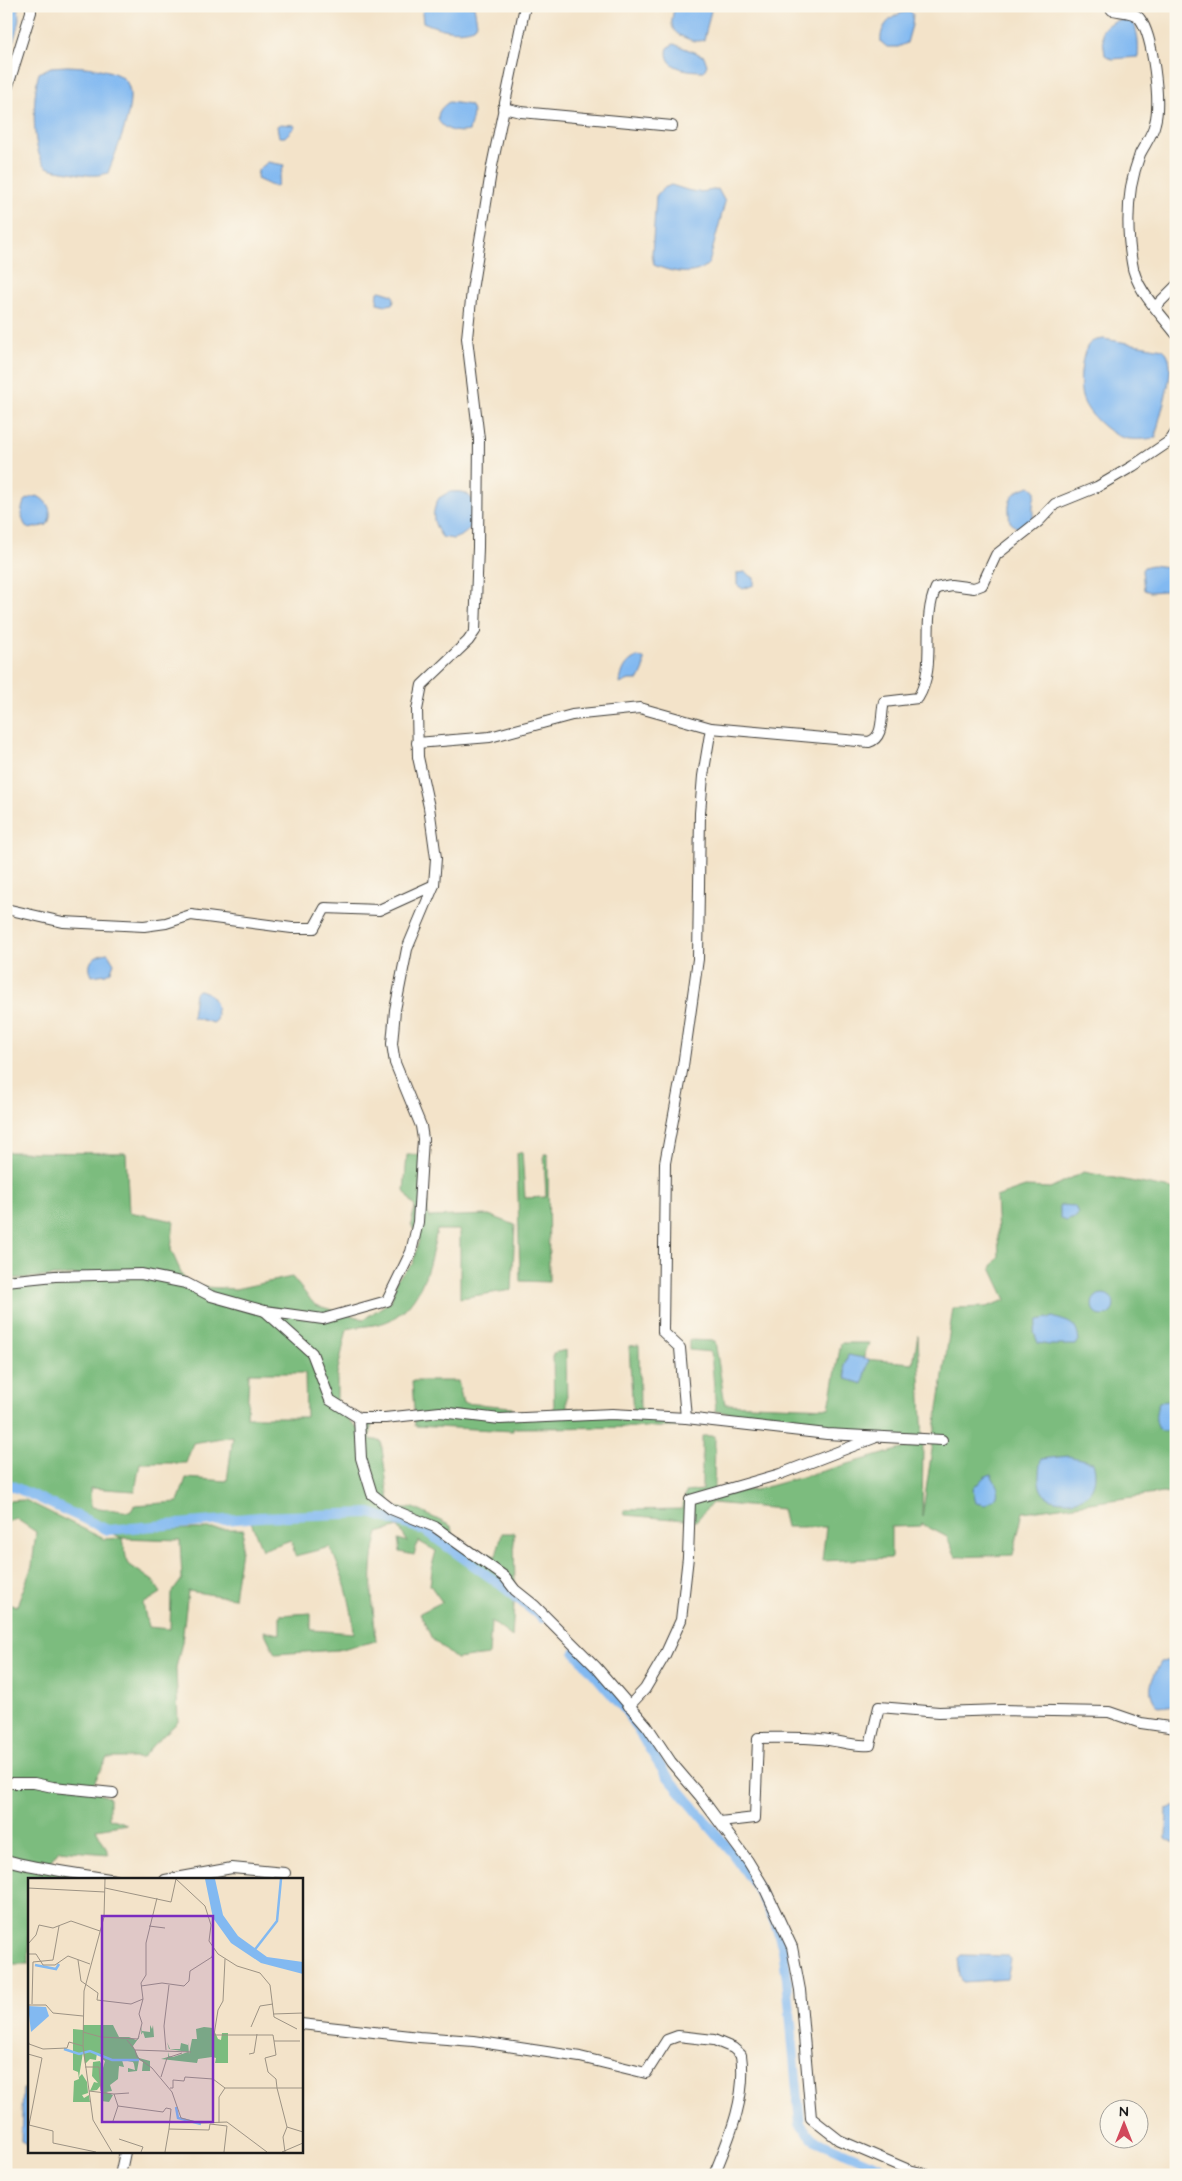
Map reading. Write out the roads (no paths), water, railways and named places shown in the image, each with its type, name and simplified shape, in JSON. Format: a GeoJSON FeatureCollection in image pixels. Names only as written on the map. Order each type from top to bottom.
{"type":"FeatureCollection","features":[{"type":"Feature","properties":{"kind":"street"},"geometry":{"type":"LineString","coordinates":[[6,92],[31,12],[30,6]]}},
{"type":"Feature","properties":{"kind":"street"},"geometry":{"type":"LineString","coordinates":[[6,1281],[55,1276],[141,1274],[186,1283],[211,1296],[265,1311],[323,1319],[387,1301],[412,1252],[418,1222],[422,1133],[395,1063],[392,1044],[395,1010],[407,949],[434,885],[436,858],[433,832],[420,774],[417,744],[417,710],[422,685],[468,641],[475,631],[479,537],[479,439],[467,338],[482,226],[503,108],[525,6]]}},
{"type":"Feature","properties":{"kind":"street"},"geometry":{"type":"LineString","coordinates":[[1109,6],[1112,10],[1134,13],[1140,18],[1153,62],[1158,100],[1155,124],[1134,170],[1128,217],[1132,266],[1140,285],[1176,334]]}},
{"type":"Feature","properties":{"kind":"street"},"geometry":{"type":"LineString","coordinates":[[503,108],[521,112],[672,126]]}},
{"type":"Feature","properties":{"kind":"street"},"geometry":{"type":"LineString","coordinates":[[1155,307],[1176,286]]}},
{"type":"Feature","properties":{"kind":"street"},"geometry":{"type":"LineString","coordinates":[[417,744],[490,737],[572,715],[640,708],[711,728],[869,742],[875,740],[881,731],[880,715],[884,702],[918,698],[925,686],[929,646],[928,632],[932,598],[936,588],[951,585],[974,588],[982,585],[996,555],[1039,521],[1055,504],[1097,487],[1133,466],[1170,441],[1176,432]]}},
{"type":"Feature","properties":{"kind":"street"},"geometry":{"type":"LineString","coordinates":[[686,1418],[680,1348],[663,1332],[665,1163],[683,1066],[698,959],[700,813],[703,776],[711,728]]}},
{"type":"Feature","properties":{"kind":"street"},"geometry":{"type":"LineString","coordinates":[[6,909],[63,922],[144,926],[166,923],[191,915],[292,928],[314,928],[325,908],[379,910],[434,885]]}},
{"type":"Feature","properties":{"kind":"street"},"geometry":{"type":"LineString","coordinates":[[265,1311],[312,1353],[330,1400],[359,1418],[385,1418],[440,1412],[500,1419],[612,1414],[686,1418],[827,1434],[942,1440]]}},
{"type":"Feature","properties":{"kind":"street"},"geometry":{"type":"LineString","coordinates":[[359,1418],[361,1458],[372,1494],[391,1509],[435,1527],[505,1577],[514,1590],[535,1606],[596,1667],[647,1726],[671,1762],[720,1822],[748,1861],[765,1889],[792,1947],[800,1990],[811,2118],[839,2140],[909,2170],[929,2175]]}},
{"type":"Feature","properties":{"kind":"street"},"geometry":{"type":"LineString","coordinates":[[629,1706],[645,1689],[665,1655],[681,1620],[688,1557],[690,1500],[780,1474],[877,1436]]}},
{"type":"Feature","properties":{"kind":"street"},"geometry":{"type":"LineString","coordinates":[[720,1822],[755,1818],[758,1738],[798,1737],[862,1746],[870,1745],[879,1707],[939,1712],[1001,1710],[1109,1712],[1141,1723],[1176,1728]]}},
{"type":"Feature","properties":{"kind":"street"},"geometry":{"type":"LineString","coordinates":[[6,1782],[34,1783],[53,1787],[113,1793]]}},
{"type":"Feature","properties":{"kind":"street"},"geometry":{"type":"LineString","coordinates":[[6,1860],[39,1869],[105,1878]]}},
{"type":"Feature","properties":{"kind":"street"},"geometry":{"type":"LineString","coordinates":[[176,1878],[232,1868],[285,1872]]}},
{"type":"Feature","properties":{"kind":"street"},"geometry":{"type":"LineString","coordinates":[[302,2024],[474,2041],[580,2057],[646,2073],[667,2040],[678,2036],[714,2040],[733,2048],[741,2055],[743,2070],[742,2091],[731,2135],[714,2175]]}},
{"type":"Feature","properties":{"kind":"street"},"geometry":{"type":"LineString","coordinates":[[121,2171],[125,2154]]}},
{"type":"Feature","properties":{"kind":"water"},"geometry":{"type":"Polygon","coordinates":[[[6,6],[17,6],[19,15],[13,43],[6,46],[6,6]]]}},
{"type":"Feature","properties":{"kind":"water"},"geometry":{"type":"Polygon","coordinates":[[[425,6],[474,6],[477,23],[474,28],[461,31],[435,27],[423,22],[422,13],[425,6]]]}},
{"type":"Feature","properties":{"kind":"water"},"geometry":{"type":"Polygon","coordinates":[[[675,6],[712,6],[704,40],[690,40],[674,30],[672,18],[675,6]]]}},
{"type":"Feature","properties":{"kind":"water"},"geometry":{"type":"Polygon","coordinates":[[[910,11],[913,14],[912,25],[907,43],[898,47],[887,47],[881,42],[882,30],[885,25],[898,14],[910,11]]]}},
{"type":"Feature","properties":{"kind":"water"},"geometry":{"type":"Polygon","coordinates":[[[1131,19],[1137,32],[1138,57],[1112,59],[1105,55],[1102,31],[1105,27],[1118,20],[1131,19]]]}},
{"type":"Feature","properties":{"kind":"water"},"geometry":{"type":"Polygon","coordinates":[[[674,44],[704,56],[707,65],[704,71],[684,69],[673,64],[667,54],[668,47],[674,44]]]}},
{"type":"Feature","properties":{"kind":"water"},"geometry":{"type":"Polygon","coordinates":[[[51,67],[96,68],[117,74],[123,78],[128,86],[130,96],[126,124],[108,173],[89,175],[52,169],[47,167],[38,150],[35,137],[34,107],[39,73],[51,67]]]}},
{"type":"Feature","properties":{"kind":"water"},"geometry":{"type":"Polygon","coordinates":[[[449,102],[470,105],[473,114],[469,131],[453,131],[441,124],[438,114],[449,102]]]}},
{"type":"Feature","properties":{"kind":"water"},"geometry":{"type":"Polygon","coordinates":[[[280,124],[294,125],[295,127],[285,137],[279,137],[277,126],[280,124]]]}},
{"type":"Feature","properties":{"kind":"water"},"geometry":{"type":"Polygon","coordinates":[[[268,162],[284,165],[277,186],[272,186],[257,179],[258,170],[268,162]]]}},
{"type":"Feature","properties":{"kind":"water"},"geometry":{"type":"Polygon","coordinates":[[[671,185],[694,192],[718,189],[725,202],[709,263],[697,271],[675,271],[654,265],[652,254],[656,196],[662,189],[671,185]]]}},
{"type":"Feature","properties":{"kind":"water"},"geometry":{"type":"Polygon","coordinates":[[[378,292],[393,295],[393,304],[377,303],[378,292]]]}},
{"type":"Feature","properties":{"kind":"water"},"geometry":{"type":"Polygon","coordinates":[[[1104,339],[1163,349],[1168,356],[1170,366],[1169,378],[1156,438],[1129,439],[1116,435],[1099,422],[1085,405],[1081,395],[1083,358],[1090,343],[1104,339]]]}},
{"type":"Feature","properties":{"kind":"water"},"geometry":{"type":"Polygon","coordinates":[[[1030,486],[1035,490],[1033,521],[1017,528],[1010,522],[1009,503],[1018,491],[1030,486]]]}},
{"type":"Feature","properties":{"kind":"water"},"geometry":{"type":"Polygon","coordinates":[[[449,492],[465,493],[472,499],[474,509],[473,520],[469,529],[464,534],[453,539],[442,537],[436,527],[434,518],[439,498],[449,492]]]}},
{"type":"Feature","properties":{"kind":"water"},"geometry":{"type":"Polygon","coordinates":[[[37,496],[47,504],[50,517],[47,525],[29,529],[23,520],[22,508],[26,500],[37,496]]]}},
{"type":"Feature","properties":{"kind":"water"},"geometry":{"type":"Polygon","coordinates":[[[1152,565],[1176,568],[1176,590],[1150,592],[1144,590],[1142,570],[1144,567],[1152,565]]]}},
{"type":"Feature","properties":{"kind":"water"},"geometry":{"type":"Polygon","coordinates":[[[745,572],[754,578],[754,585],[743,589],[737,585],[737,573],[745,572]]]}},
{"type":"Feature","properties":{"kind":"water"},"geometry":{"type":"Polygon","coordinates":[[[637,657],[644,658],[644,669],[639,680],[629,680],[620,684],[625,667],[637,657]]]}},
{"type":"Feature","properties":{"kind":"water"},"geometry":{"type":"Polygon","coordinates":[[[108,953],[114,963],[111,971],[106,974],[92,976],[90,967],[92,960],[99,955],[108,953]]]}},
{"type":"Feature","properties":{"kind":"water"},"geometry":{"type":"Polygon","coordinates":[[[198,990],[208,993],[216,1005],[217,1016],[216,1021],[213,1023],[192,1017],[195,993],[198,990]]]}},
{"type":"Feature","properties":{"kind":"water"},"geometry":{"type":"Polygon","coordinates":[[[1060,1205],[1075,1206],[1078,1214],[1075,1218],[1065,1221],[1060,1218],[1060,1205]]]}},
{"type":"Feature","properties":{"kind":"water"},"geometry":{"type":"Polygon","coordinates":[[[1103,1294],[1111,1297],[1114,1305],[1111,1313],[1103,1316],[1095,1313],[1092,1305],[1095,1297],[1103,1294]]]}},
{"type":"Feature","properties":{"kind":"water"},"geometry":{"type":"Polygon","coordinates":[[[1053,1317],[1074,1326],[1079,1340],[1076,1345],[1038,1343],[1034,1332],[1038,1320],[1053,1317]]]}},
{"type":"Feature","properties":{"kind":"water"},"geometry":{"type":"Polygon","coordinates":[[[848,1355],[869,1359],[863,1384],[847,1379],[844,1366],[848,1355]]]}},
{"type":"Feature","properties":{"kind":"water"},"geometry":{"type":"Polygon","coordinates":[[[1170,1401],[1176,1404],[1176,1430],[1160,1431],[1156,1420],[1159,1402],[1170,1401]]]}},
{"type":"Feature","properties":{"kind":"water"},"geometry":{"type":"Polygon","coordinates":[[[1068,1456],[1093,1462],[1095,1478],[1093,1485],[1085,1496],[1079,1499],[1072,1501],[1054,1500],[1043,1493],[1040,1488],[1041,1459],[1068,1456]]]}},
{"type":"Feature","properties":{"kind":"water"},"geometry":{"type":"Polygon","coordinates":[[[991,1474],[998,1488],[997,1496],[985,1505],[976,1503],[973,1489],[984,1477],[991,1474]]]}},
{"type":"Feature","properties":{"kind":"water"},"geometry":{"type":"Polygon","coordinates":[[[1176,1659],[1176,1705],[1159,1707],[1154,1702],[1152,1696],[1152,1680],[1161,1662],[1176,1659]]]}},
{"type":"Feature","properties":{"kind":"water"},"geometry":{"type":"Polygon","coordinates":[[[1176,1805],[1175,1843],[1166,1838],[1167,1809],[1176,1805]]]}},
{"type":"Feature","properties":{"kind":"water"},"geometry":{"type":"Polygon","coordinates":[[[961,1955],[1008,1956],[1011,1959],[1007,1979],[963,1982],[960,1977],[958,1958],[961,1955]]]}},
{"type":"Feature","properties":{"kind":"water"},"geometry":{"type":"Polygon","coordinates":[[[28,2088],[28,2144],[21,2141],[23,2089],[28,2088]]]}},
{"type":"Feature","properties":{"kind":"waterway"},"geometry":{"type":"LineString","coordinates":[[6,1483],[108,1530],[260,1517],[370,1513],[424,1530],[501,1585],[542,1618]]}},
{"type":"Feature","properties":{"kind":"waterway"},"geometry":{"type":"LineString","coordinates":[[575,1652],[626,1711],[664,1772],[733,1854],[756,1886],[775,1922],[783,1949],[787,1979],[800,2124],[813,2139],[897,2175]]}}]}
